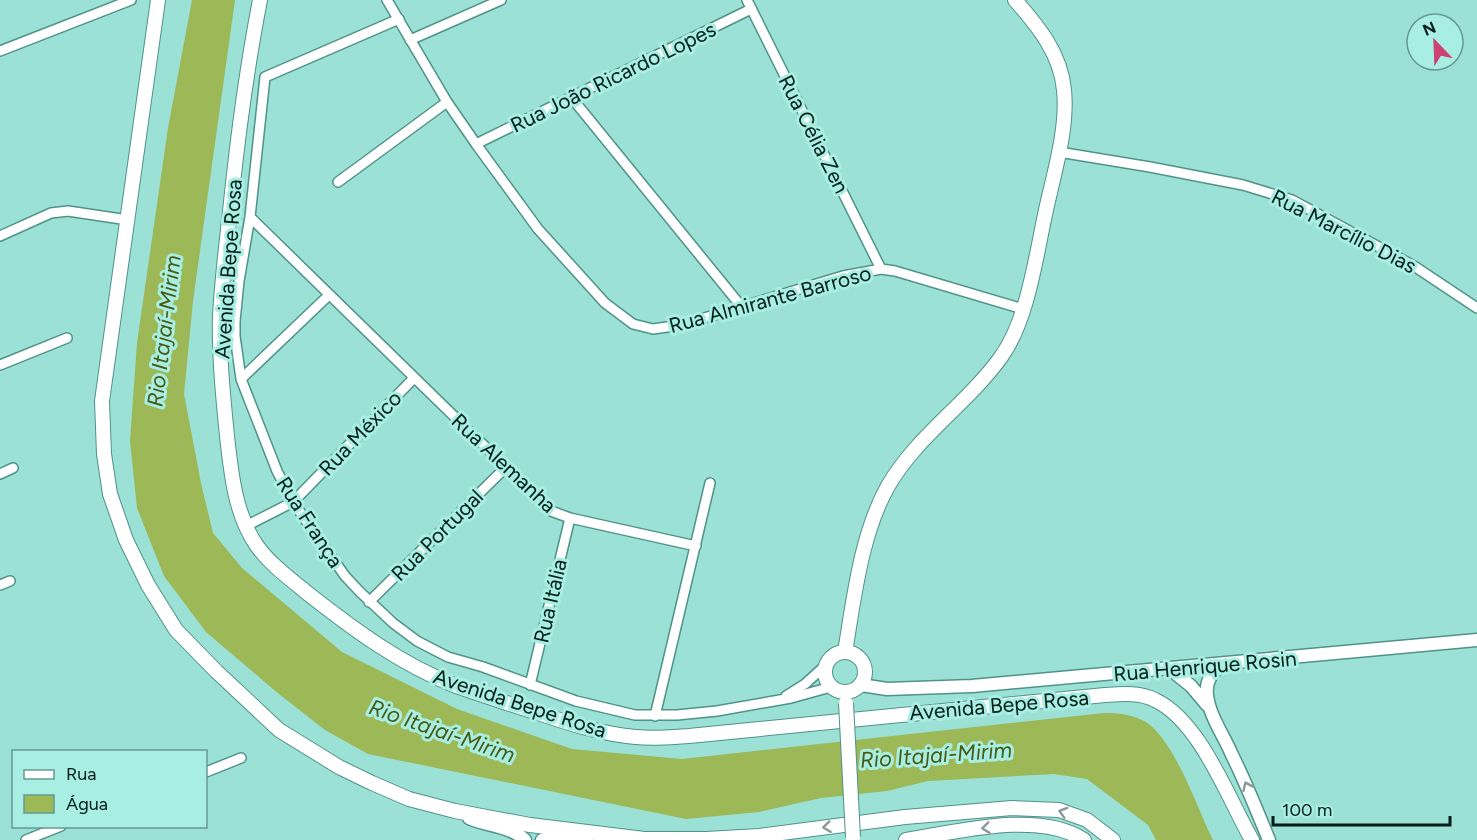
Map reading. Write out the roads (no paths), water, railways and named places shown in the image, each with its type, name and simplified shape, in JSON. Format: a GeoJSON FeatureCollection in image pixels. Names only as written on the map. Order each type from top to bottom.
{"type":"FeatureCollection","features":[{"type":"Feature","properties":{"kind":"main road"},"geometry":{"type":"LineString","coordinates":[[158,0],[102,401],[104,454],[110,494],[126,540],[148,585],[176,630],[279,730],[339,767],[409,799],[455,811],[601,835],[644,839],[706,840],[759,836],[905,817],[1012,808],[1059,810],[1087,820],[1113,840]]}},
{"type":"Feature","properties":{"kind":"main road","name":"Avenida Bepe Rosa"},"geometry":{"type":"LineString","coordinates":[[260,0],[245,77],[220,317],[223,402],[228,451],[235,488],[246,526],[256,545],[275,567],[344,622],[380,648],[409,665],[441,680],[580,727],[628,736],[662,737],[1105,695],[1140,695],[1154,699],[1169,708],[1187,726],[1219,777],[1252,840]]}},
{"type":"Feature","properties":{"kind":"main road"},"geometry":{"type":"LineString","coordinates":[[845,652],[869,534],[884,494],[903,464],[922,441],[1003,355],[1013,337],[1023,309],[1059,152],[1065,108],[1064,89],[1052,49],[1041,30],[1015,0]]}},
{"type":"Feature","properties":{"kind":"main road"},"geometry":{"type":"LineString","coordinates":[[846,698],[831,687],[825,677],[826,665],[833,656],[845,652],[857,656],[865,672],[861,685],[846,698],[853,838]]}},
{"type":"Feature","properties":{"kind":"main road","name":"Avenida Bepe Rosa"},"geometry":{"type":"LineString","coordinates":[[1241,820],[1248,840]]}},
{"type":"Feature","properties":{"kind":"main road"},"geometry":{"type":"LineString","coordinates":[[906,840],[1028,825],[1064,830],[1084,840]]}},
{"type":"Feature","properties":{"kind":"street"},"geometry":{"type":"LineString","coordinates":[[0,51],[131,0]]}},
{"type":"Feature","properties":{"kind":"street","name":"Rua Almirante Barroso"},"geometry":{"type":"LineString","coordinates":[[387,0],[447,102],[538,229],[605,303],[625,319],[642,327],[664,328],[843,276],[881,269],[895,271],[1023,309]]}},
{"type":"Feature","properties":{"kind":"street"},"geometry":{"type":"LineString","coordinates":[[410,40],[501,0]]}},
{"type":"Feature","properties":{"kind":"street","name":"Rua Célia Zen"},"geometry":{"type":"LineString","coordinates":[[747,0],[881,269]]}},
{"type":"Feature","properties":{"kind":"street","name":"Rua João Ricardo Lopes"},"geometry":{"type":"LineString","coordinates":[[476,144],[751,9]]}},
{"type":"Feature","properties":{"kind":"street","name":"Rua França"},"geometry":{"type":"LineString","coordinates":[[399,19],[265,77],[250,217],[239,281],[235,336],[241,379],[277,471],[293,502],[345,576],[369,602],[417,641],[448,657],[599,707],[635,715],[655,716],[717,711],[779,701],[831,687]]}},
{"type":"Feature","properties":{"kind":"street"},"geometry":{"type":"LineString","coordinates":[[571,97],[741,306]]}},
{"type":"Feature","properties":{"kind":"street"},"geometry":{"type":"LineString","coordinates":[[338,182],[447,102]]}},
{"type":"Feature","properties":{"kind":"street","name":"Rua Marcílio Dias"},"geometry":{"type":"LineString","coordinates":[[1059,152],[1243,185],[1292,200],[1414,266],[1477,308]]}},
{"type":"Feature","properties":{"kind":"street"},"geometry":{"type":"LineString","coordinates":[[0,236],[51,213],[68,211],[128,220]]}},
{"type":"Feature","properties":{"kind":"street","name":"Rua Alemanha"},"geometry":{"type":"LineString","coordinates":[[250,217],[544,506],[558,515],[696,546]]}},
{"type":"Feature","properties":{"kind":"street"},"geometry":{"type":"LineString","coordinates":[[241,379],[329,295]]}},
{"type":"Feature","properties":{"kind":"street"},"geometry":{"type":"LineString","coordinates":[[0,365],[67,338]]}},
{"type":"Feature","properties":{"kind":"street","name":"Rua México"},"geometry":{"type":"LineString","coordinates":[[246,526],[293,502],[414,378]]}},
{"type":"Feature","properties":{"kind":"street"},"geometry":{"type":"LineString","coordinates":[[0,474],[13,468]]}},
{"type":"Feature","properties":{"kind":"street","name":"Rua Portugal"},"geometry":{"type":"LineString","coordinates":[[369,602],[505,468]]}},
{"type":"Feature","properties":{"kind":"street"},"geometry":{"type":"LineString","coordinates":[[655,716],[710,483]]}},
{"type":"Feature","properties":{"kind":"street","name":"Rua Itália"},"geometry":{"type":"LineString","coordinates":[[530,685],[570,518]]}},
{"type":"Feature","properties":{"kind":"street"},"geometry":{"type":"LineString","coordinates":[[0,585],[10,581]]}},
{"type":"Feature","properties":{"kind":"street","name":"Rua Henrique Rosin"},"geometry":{"type":"LineString","coordinates":[[861,685],[875,688],[916,689],[1170,669],[1477,640]]}},
{"type":"Feature","properties":{"kind":"street"},"geometry":{"type":"LineString","coordinates":[[1223,664],[1208,679],[1207,695],[1211,710],[1246,784],[1269,840]]}},
{"type":"Feature","properties":{"kind":"street","name":"Rua França"},"geometry":{"type":"LineString","coordinates":[[779,701],[806,684],[826,665]]}},
{"type":"Feature","properties":{"kind":"street"},"geometry":{"type":"LineString","coordinates":[[1170,669],[1191,686],[1211,710]]}},
{"type":"Feature","properties":{"kind":"street"},"geometry":{"type":"LineString","coordinates":[[207,772],[241,758]]}},
{"type":"Feature","properties":{"kind":"street"},"geometry":{"type":"LineString","coordinates":[[455,811],[472,820],[502,828],[525,840]]}},
{"type":"Feature","properties":{"kind":"street"},"geometry":{"type":"LineString","coordinates":[[26,840],[57,828]]}},
{"type":"Feature","properties":{"kind":"street"},"geometry":{"type":"LineString","coordinates":[[542,840],[551,836],[601,835]]}},
{"type":"Feature","properties":{"kind":"water","name":"Rio Itajaí-Mirim"},"geometry":{"type":"Polygon","coordinates":[[[192,0],[235,0],[193,301],[184,394],[201,483],[213,533],[242,568],[342,652],[457,709],[572,749],[682,759],[1104,713],[1129,715],[1144,721],[1155,729],[1165,742],[1184,775],[1213,840],[1156,840],[1148,825],[1087,779],[1054,774],[928,781],[887,791],[821,798],[759,812],[686,819],[368,754],[325,730],[279,694],[206,632],[164,576],[137,508],[130,441],[137,343],[168,128],[192,0]]]}}]}
